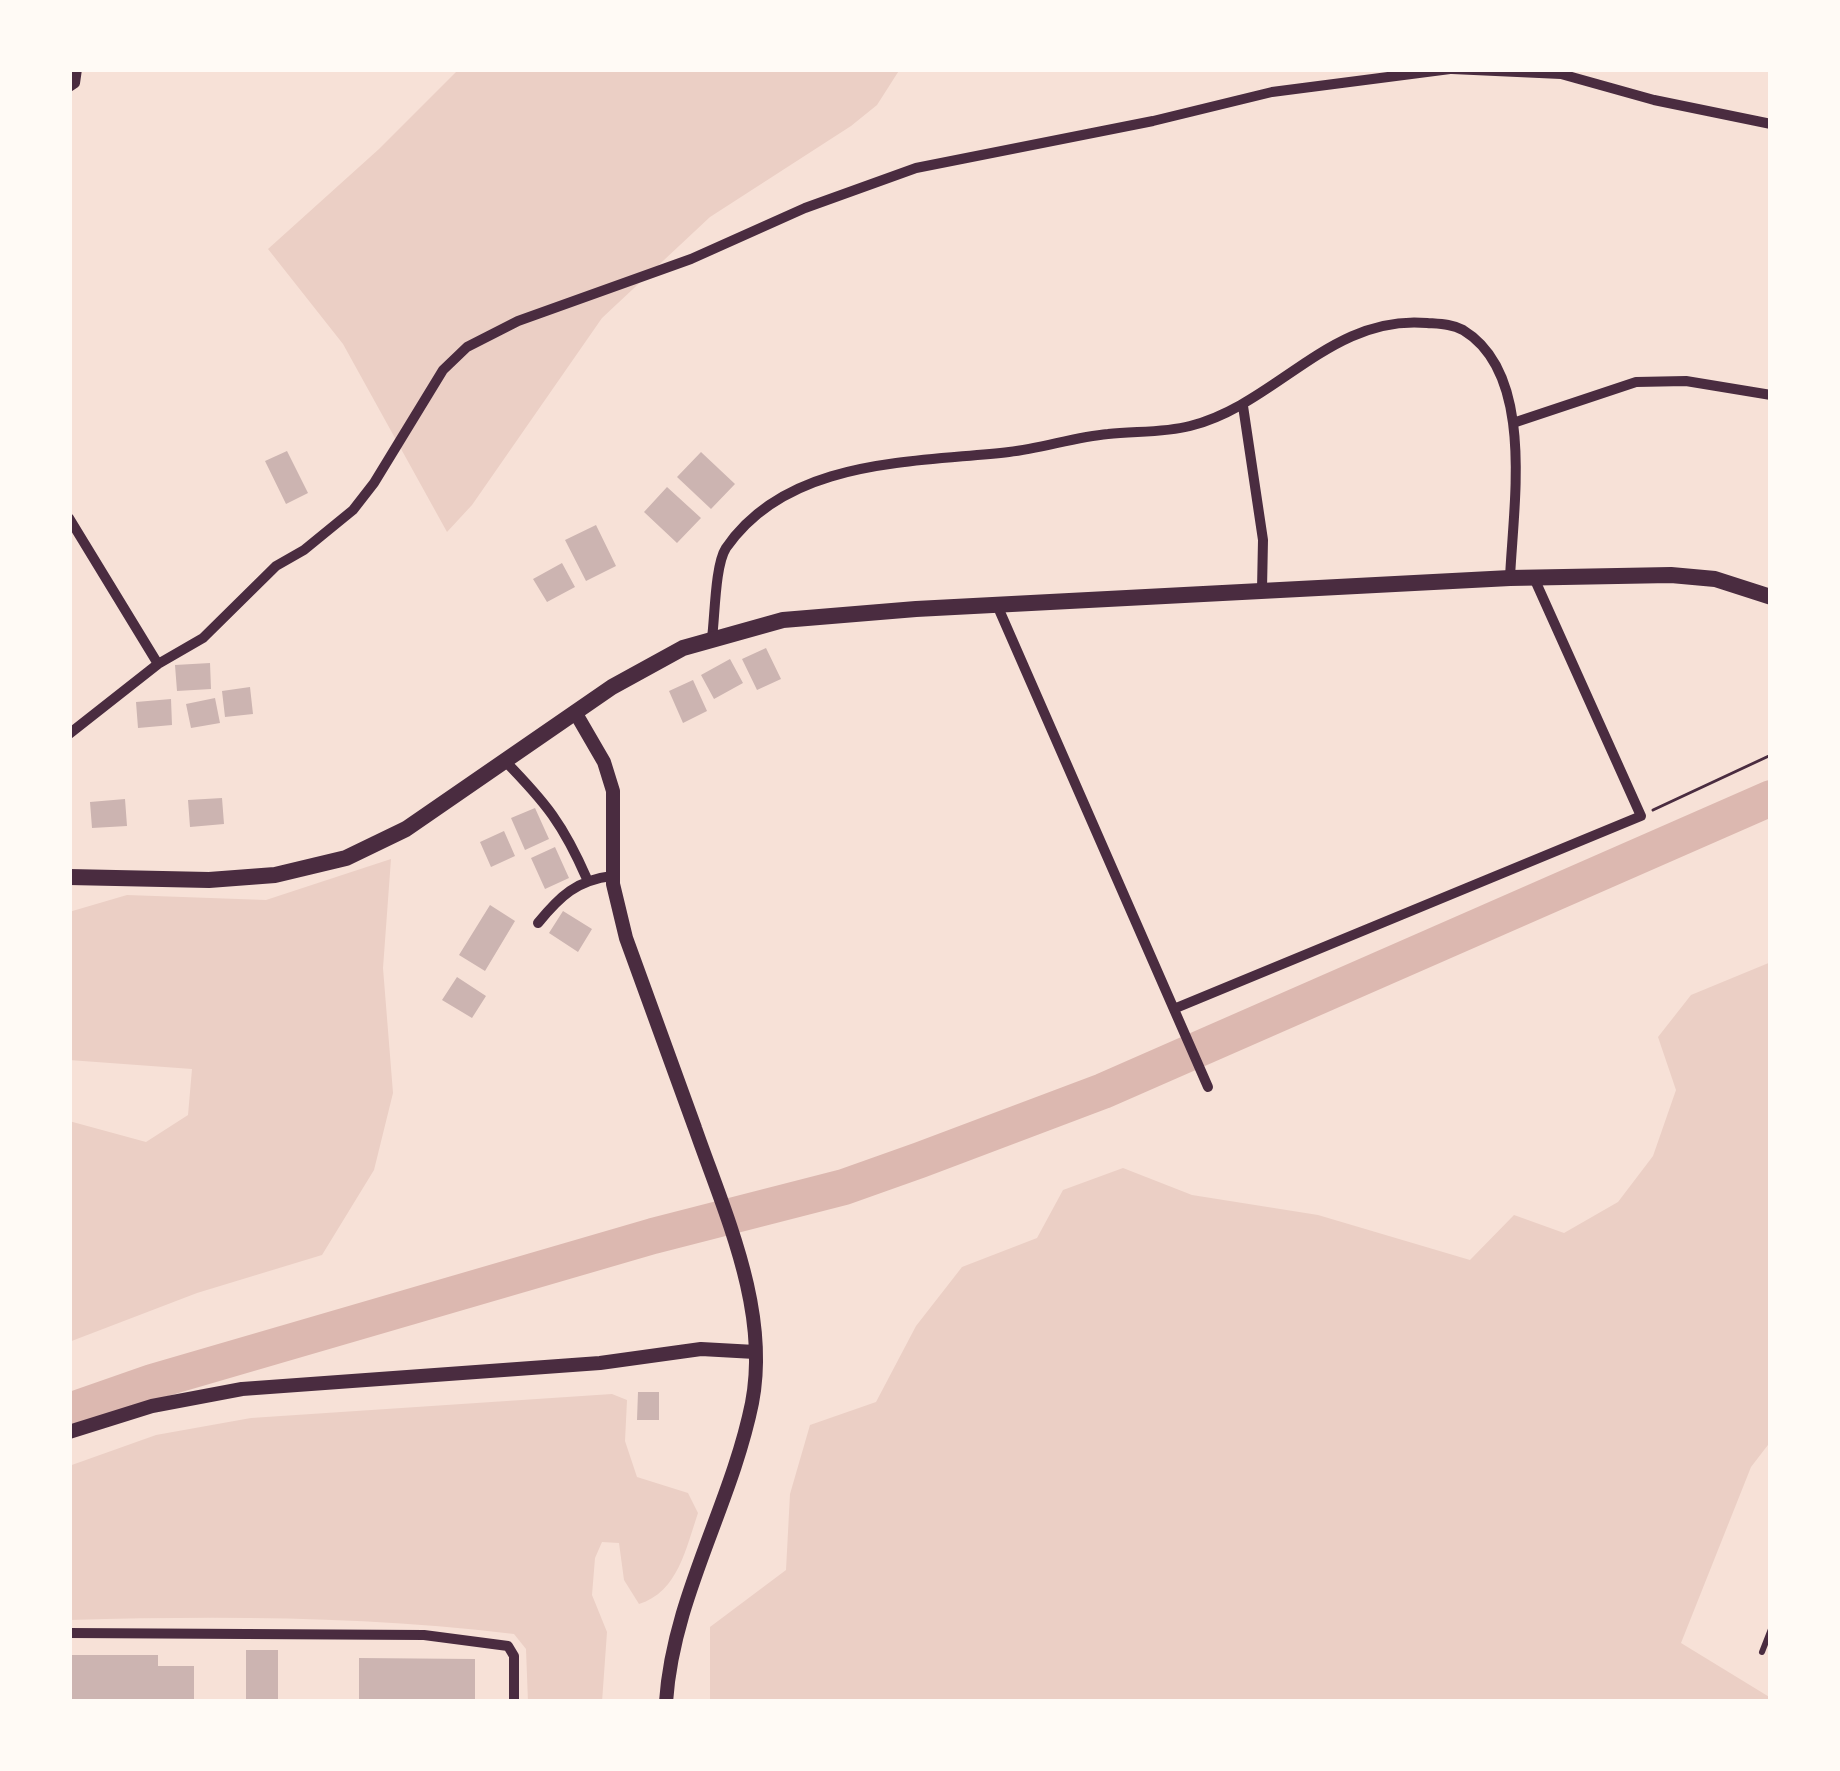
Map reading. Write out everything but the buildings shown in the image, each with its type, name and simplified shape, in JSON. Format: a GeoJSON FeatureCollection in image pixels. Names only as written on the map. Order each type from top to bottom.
{"type":"FeatureCollection","features":[{"type":"Feature","properties":{"kind":"main road"},"geometry":{"type":"LineString","coordinates":[[69,877],[275,875],[346,858],[406,829],[575,712],[683,648],[783,620],[1510,578],[1671,575],[1715,579],[1771,598]]}},
{"type":"Feature","properties":{"kind":"street"},"geometry":{"type":"LineString","coordinates":[[69,88],[76,69]]}},
{"type":"Feature","properties":{"kind":"street"},"geometry":{"type":"LineString","coordinates":[[69,734],[158,664],[203,638],[276,566],[353,510],[442,370],[467,346],[518,321],[691,259],[805,208],[916,168],[1153,121],[1271,92],[1451,69],[1561,74],[1654,100],[1771,124]]}},
{"type":"Feature","properties":{"kind":"street"},"geometry":{"type":"LineString","coordinates":[[712,638],[723,552],[759,511],[789,490],[836,475],[945,455],[1011,452],[1096,435],[1188,427],[1243,406],[1348,337],[1384,322],[1456,326],[1474,338],[1492,361],[1516,422],[1510,578]]}},
{"type":"Feature","properties":{"kind":"street"},"geometry":{"type":"LineString","coordinates":[[1516,422],[1636,382],[1686,381],[1771,395]]}},
{"type":"Feature","properties":{"kind":"street"},"geometry":{"type":"LineString","coordinates":[[1243,406],[1263,540],[1262,590]]}},
{"type":"Feature","properties":{"kind":"street"},"geometry":{"type":"LineString","coordinates":[[69,518],[158,664]]}},
{"type":"Feature","properties":{"kind":"street"},"geometry":{"type":"LineString","coordinates":[[1177,1011],[1641,816],[1534,578]]}},
{"type":"Feature","properties":{"kind":"street"},"geometry":{"type":"LineString","coordinates":[[997,605],[1208,1087]]}},
{"type":"Feature","properties":{"kind":"street"},"geometry":{"type":"LineString","coordinates":[[575,712],[604,762],[613,791],[612,876],[626,938],[740,1257],[755,1335],[753,1399],[731,1481],[676,1625],[666,1702]]}},
{"type":"Feature","properties":{"kind":"street"},"geometry":{"type":"LineString","coordinates":[[505,761],[566,829],[587,878]]}},
{"type":"Feature","properties":{"kind":"street"},"geometry":{"type":"LineString","coordinates":[[538,923],[560,896],[587,878],[612,876]]}},
{"type":"Feature","properties":{"kind":"street"},"geometry":{"type":"LineString","coordinates":[[69,1432],[152,1406],[242,1389],[600,1363],[701,1349],[754,1352]]}},
{"type":"Feature","properties":{"kind":"street"},"geometry":{"type":"LineString","coordinates":[[69,1633],[424,1635],[508,1646],[514,1656],[514,1702]]}},
{"type":"Feature","properties":{"kind":"lane"},"geometry":{"type":"LineString","coordinates":[[1762,1652],[1771,1629]]}},
{"type":"Feature","properties":{"kind":"path"},"geometry":{"type":"LineString","coordinates":[[1641,816],[1771,755]]}},
{"type":"Feature","properties":{"kind":"shaded area"},"geometry":{"type":"Polygon","coordinates":[[[459,69],[900,69],[877,105],[710,217],[602,318],[472,505],[447,532],[343,344],[268,249],[459,69]]]}},
{"type":"Feature","properties":{"kind":"shaded area"},"geometry":{"type":"Polygon","coordinates":[[[391,859],[383,968],[393,1093],[374,1170],[322,1255],[197,1293],[69,1342],[69,1121],[146,1142],[188,1115],[192,1069],[69,1060],[69,912],[127,895],[266,900],[391,859]]]}},
{"type":"Feature","properties":{"kind":"shaded area"},"geometry":{"type":"Polygon","coordinates":[[[1771,962],[1771,1441],[1751,1467],[1681,1643],[1771,1702],[710,1702],[710,1627],[786,1570],[790,1494],[810,1425],[876,1402],[916,1326],[962,1267],[1037,1238],[1063,1190],[1123,1168],[1192,1195],[1318,1215],[1470,1260],[1514,1215],[1564,1233],[1618,1202],[1653,1156],[1676,1090],[1658,1037],[1691,995],[1771,962]]]}},
{"type":"Feature","properties":{"kind":"shaded area"},"geometry":{"type":"Polygon","coordinates":[[[612,1394],[627,1400],[625,1441],[637,1477],[688,1493],[698,1513],[672,1579],[639,1604],[624,1580],[619,1543],[602,1542],[595,1558],[592,1595],[607,1632],[602,1702],[528,1702],[526,1649],[514,1634],[292,1619],[69,1620],[69,1466],[156,1435],[251,1418],[612,1394]]]}},
{"type":"Feature","properties":{"kind":"waterway"},"geometry":{"type":"LineString","coordinates":[[69,1411],[152,1382],[653,1236],[844,1187],[920,1160],[1103,1091],[1771,798]]}}]}
